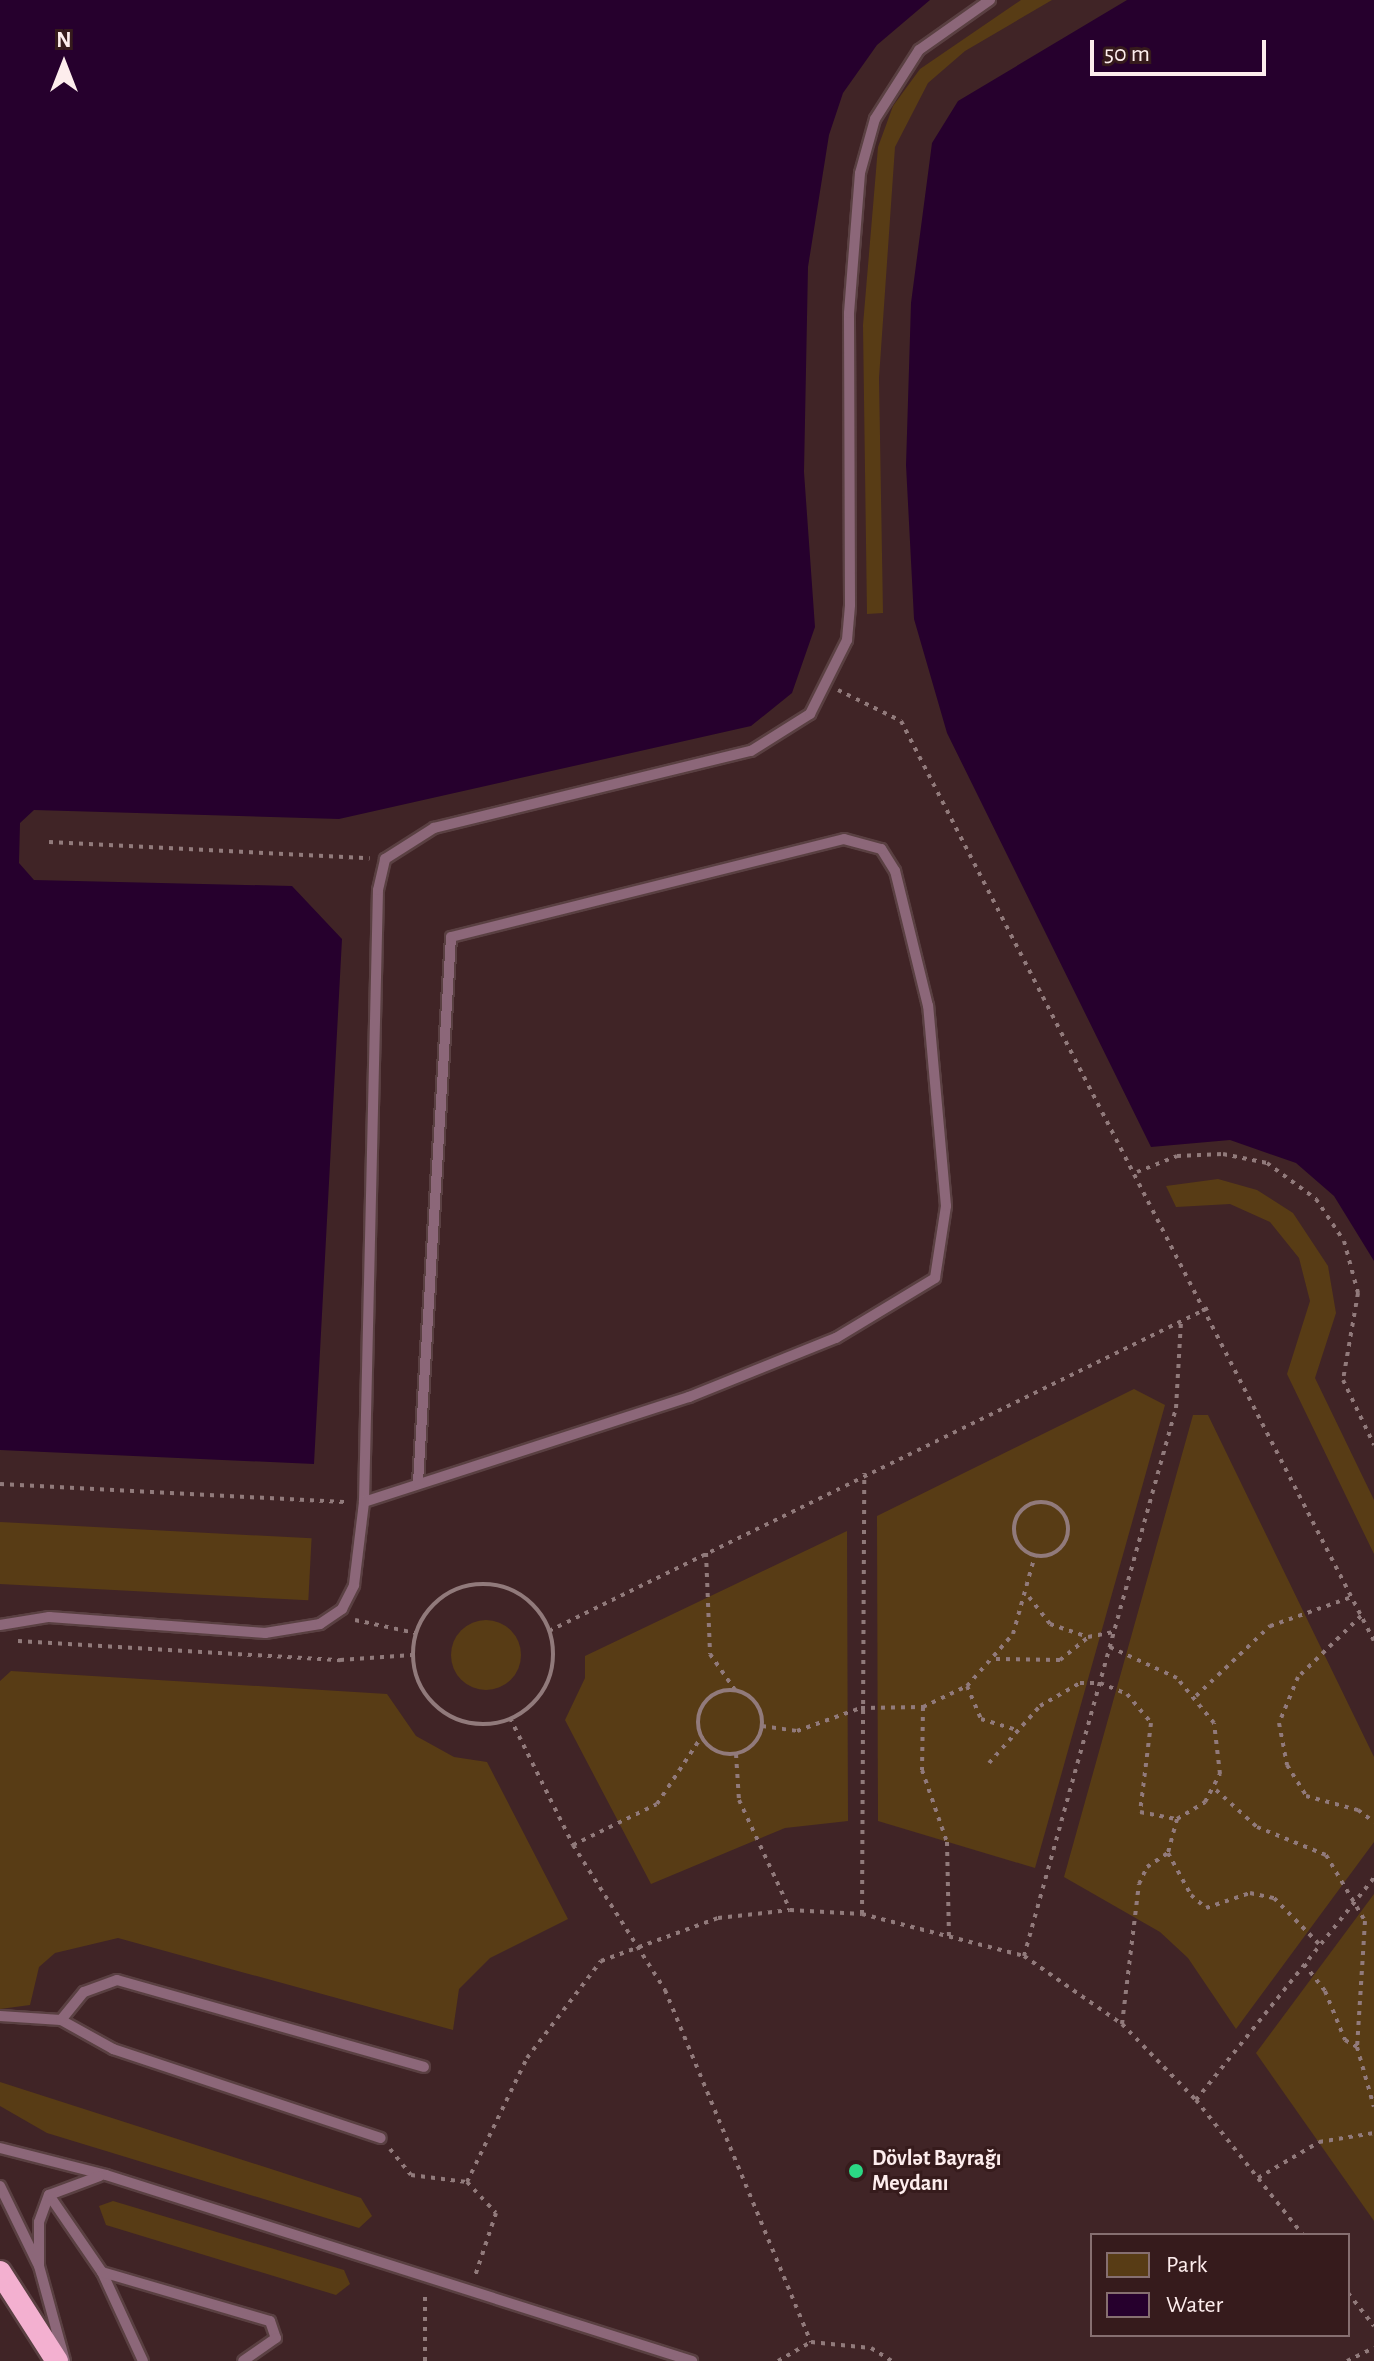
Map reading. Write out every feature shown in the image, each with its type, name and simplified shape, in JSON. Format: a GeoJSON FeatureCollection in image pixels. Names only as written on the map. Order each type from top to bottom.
{"type":"FeatureCollection","features":[{"type":"Feature","properties":{"kind":"highway"},"geometry":{"type":"LineString","coordinates":[[0,2272],[57,2361]]}},
{"type":"Feature","properties":{"kind":"lane"},"geometry":{"type":"LineString","coordinates":[[0,1625],[49,1617],[280,1633],[320,1624],[342,1609],[354,1585],[364,1502],[378,890],[385,859],[434,828],[751,751],[810,714],[829,685],[850,605],[849,313],[860,173],[875,119],[919,50],[990,0]]}},
{"type":"Feature","properties":{"kind":"lane"},"geometry":{"type":"LineString","coordinates":[[364,1502],[704,1391],[836,1338],[935,1278],[946,1206],[928,1006],[895,871],[881,849],[844,839],[451,937],[418,1483]]}},
{"type":"Feature","properties":{"kind":"lane"},"geometry":{"type":"LineString","coordinates":[[61,2020],[77,1997],[117,1980],[424,2067]]}},
{"type":"Feature","properties":{"kind":"lane"},"geometry":{"type":"LineString","coordinates":[[0,2016],[61,2020],[113,2049],[381,2138]]}},
{"type":"Feature","properties":{"kind":"lane"},"geometry":{"type":"LineString","coordinates":[[0,2148],[106,2175],[692,2361]]}},
{"type":"Feature","properties":{"kind":"lane"},"geometry":{"type":"LineString","coordinates":[[39,2266],[39,2222],[49,2195],[66,2183],[106,2175]]}},
{"type":"Feature","properties":{"kind":"lane"},"geometry":{"type":"LineString","coordinates":[[0,2186],[39,2266],[65,2361]]}},
{"type":"Feature","properties":{"kind":"lane"},"geometry":{"type":"LineString","coordinates":[[49,2195],[102,2272],[143,2361]]}},
{"type":"Feature","properties":{"kind":"lane"},"geometry":{"type":"LineString","coordinates":[[102,2272],[270,2321],[276,2338],[243,2361]]}},
{"type":"Feature","properties":{"kind":"path"},"geometry":{"type":"LineString","coordinates":[[829,685],[901,721],[1208,1308],[1374,1641]]}},
{"type":"Feature","properties":{"kind":"path"},"geometry":{"type":"LineString","coordinates":[[49,842],[385,859]]}},
{"type":"Feature","properties":{"kind":"path"},"geometry":{"type":"LineString","coordinates":[[1137,1172],[1177,1156],[1223,1154],[1267,1163],[1316,1199],[1344,1241],[1358,1293],[1343,1380],[1374,1445]]}},
{"type":"Feature","properties":{"kind":"path"},"geometry":{"type":"LineString","coordinates":[[549,1631],[864,1472],[1208,1308]]}},
{"type":"Feature","properties":{"kind":"path"},"geometry":{"type":"LineString","coordinates":[[1024,1956],[1176,1408],[1181,1321]]}},
{"type":"Feature","properties":{"kind":"path"},"geometry":{"type":"LineString","coordinates":[[862,1914],[864,1472]]}},
{"type":"Feature","properties":{"kind":"path"},"geometry":{"type":"LineString","coordinates":[[0,1484],[364,1502]]}},
{"type":"Feature","properties":{"kind":"path"},"geometry":{"type":"LineString","coordinates":[[1047,1502],[1067,1520],[1066,1539],[1054,1553],[1035,1555],[1019,1545],[1013,1527],[1028,1504],[1047,1502]]}},
{"type":"Feature","properties":{"kind":"path"},"geometry":{"type":"LineString","coordinates":[[702,1736],[716,1751],[736,1754],[754,1744],[762,1726],[758,1707],[735,1690],[710,1654],[706,1552]]}},
{"type":"Feature","properties":{"kind":"path"},"geometry":{"type":"LineString","coordinates":[[762,1726],[797,1731],[861,1708],[923,1707],[967,1686],[996,1659],[1029,1597],[1035,1555]]}},
{"type":"Feature","properties":{"kind":"path"},"geometry":{"type":"LineString","coordinates":[[481,1584],[523,1596],[549,1631],[551,1672],[542,1691],[510,1718],[472,1723],[437,1707],[412,1655],[415,1633],[440,1598],[481,1584]]}},
{"type":"Feature","properties":{"kind":"path"},"geometry":{"type":"LineString","coordinates":[[1029,1597],[1050,1624],[1088,1637]]}},
{"type":"Feature","properties":{"kind":"path"},"geometry":{"type":"LineString","coordinates":[[1195,1697],[1270,1626],[1352,1597]]}},
{"type":"Feature","properties":{"kind":"path"},"geometry":{"type":"LineString","coordinates":[[342,1609],[350,1619],[415,1633]]}},
{"type":"Feature","properties":{"kind":"path"},"geometry":{"type":"LineString","coordinates":[[1361,1616],[1298,1677],[1279,1723],[1287,1765],[1306,1796],[1358,1810],[1374,1822]]}},
{"type":"Feature","properties":{"kind":"path"},"geometry":{"type":"LineString","coordinates":[[996,1659],[1060,1660],[1088,1637],[1114,1632]]}},
{"type":"Feature","properties":{"kind":"path"},"geometry":{"type":"LineString","coordinates":[[0,1639],[340,1660],[412,1655]]}},
{"type":"Feature","properties":{"kind":"path"},"geometry":{"type":"LineString","coordinates":[[1110,1647],[1152,1662],[1195,1697],[1220,1741],[1216,1790],[1177,1819],[1168,1853],[1179,1880],[1206,1908],[1250,1893],[1274,1898],[1320,1945]]}},
{"type":"Feature","properties":{"kind":"path"},"geometry":{"type":"LineString","coordinates":[[989,1763],[1016,1730],[1064,1689],[1100,1683],[1127,1694],[1151,1723],[1140,1812],[1177,1819]]}},
{"type":"Feature","properties":{"kind":"path"},"geometry":{"type":"LineString","coordinates":[[967,1686],[981,1719],[1016,1730]]}},
{"type":"Feature","properties":{"kind":"path"},"geometry":{"type":"LineString","coordinates":[[573,1845],[657,1804],[702,1736],[707,1700],[735,1690]]}},
{"type":"Feature","properties":{"kind":"path"},"geometry":{"type":"LineString","coordinates":[[923,1707],[922,1770],[947,1842],[949,1937]]}},
{"type":"Feature","properties":{"kind":"path"},"geometry":{"type":"LineString","coordinates":[[510,1718],[573,1845],[633,1945],[665,1990],[811,2342]]}},
{"type":"Feature","properties":{"kind":"path"},"geometry":{"type":"LineString","coordinates":[[736,1754],[739,1800],[790,1910]]}},
{"type":"Feature","properties":{"kind":"path"},"geometry":{"type":"LineString","coordinates":[[1216,1790],[1257,1827],[1326,1855],[1353,1904],[1367,1939],[1357,2047],[1374,2107]]}},
{"type":"Feature","properties":{"kind":"path"},"geometry":{"type":"LineString","coordinates":[[1122,2024],[1139,1884],[1147,1867],[1168,1853]]}},
{"type":"Feature","properties":{"kind":"path"},"geometry":{"type":"LineString","coordinates":[[1196,2100],[1374,1878]]}},
{"type":"Feature","properties":{"kind":"path"},"geometry":{"type":"LineString","coordinates":[[467,2182],[527,2058],[601,1961],[633,1945],[718,1918],[790,1910],[862,1914],[1024,1956],[1122,2024],[1196,2100],[1301,2233]]}},
{"type":"Feature","properties":{"kind":"path"},"geometry":{"type":"LineString","coordinates":[[1304,1964],[1325,1991],[1345,2040],[1357,2047]]}},
{"type":"Feature","properties":{"kind":"path"},"geometry":{"type":"LineString","coordinates":[[1258,2178],[1319,2142],[1374,2133]]}},
{"type":"Feature","properties":{"kind":"path"},"geometry":{"type":"LineString","coordinates":[[381,2138],[411,2175],[467,2182],[496,2213],[477,2261]]}},
{"type":"Feature","properties":{"kind":"path"},"geometry":{"type":"LineString","coordinates":[[425,2289],[425,2361]]}},
{"type":"Feature","properties":{"kind":"path"},"geometry":{"type":"LineString","coordinates":[[1350,2296],[1374,2326]]}},
{"type":"Feature","properties":{"kind":"path"},"geometry":{"type":"LineString","coordinates":[[778,2361],[811,2342],[871,2348],[892,2361]]}},
{"type":"Feature","properties":{"kind":"path"},"geometry":{"type":"LineString","coordinates":[[1347,2361],[1374,2348]]}},
{"type":"Feature","properties":{"kind":"green space"},"geometry":{"type":"Polygon","coordinates":[[[1021,0],[1052,0],[965,51],[928,83],[895,147],[879,378],[883,613],[867,614],[863,325],[878,147],[893,106],[920,69],[1021,0]]]}},
{"type":"Feature","properties":{"kind":"green space"},"geometry":{"type":"Polygon","coordinates":[[[1218,1179],[1257,1190],[1293,1213],[1328,1266],[1336,1313],[1315,1378],[1374,1500],[1374,1554],[1287,1374],[1310,1301],[1299,1258],[1270,1222],[1230,1204],[1176,1207],[1166,1186],[1218,1179]]]}},
{"type":"Feature","properties":{"kind":"green space"},"geometry":{"type":"Polygon","coordinates":[[[1134,1389],[1165,1405],[1035,1868],[878,1821],[877,1516],[1134,1389]]]}},
{"type":"Feature","properties":{"kind":"green space"},"geometry":{"type":"Polygon","coordinates":[[[1193,1415],[1208,1415],[1374,1757],[1374,1842],[1236,2029],[1188,1958],[1160,1932],[1064,1877],[1193,1415]]]}},
{"type":"Feature","properties":{"kind":"green space"},"geometry":{"type":"Polygon","coordinates":[[[0,1522],[312,1538],[308,1600],[0,1584],[0,1522]]]}},
{"type":"Feature","properties":{"kind":"green space"},"geometry":{"type":"Polygon","coordinates":[[[847,1531],[848,1821],[785,1828],[651,1884],[565,1720],[585,1678],[585,1656],[847,1531]]]}},
{"type":"Feature","properties":{"kind":"green space"},"geometry":{"type":"Polygon","coordinates":[[[479,1620],[493,1620],[506,1625],[516,1635],[521,1655],[516,1675],[506,1685],[493,1690],[479,1690],[466,1685],[456,1675],[451,1662],[451,1648],[456,1635],[466,1625],[479,1620]]]}},
{"type":"Feature","properties":{"kind":"green space"},"geometry":{"type":"Polygon","coordinates":[[[11,1671],[387,1694],[416,1736],[454,1757],[487,1762],[568,1919],[490,1958],[459,1989],[453,2030],[118,1938],[55,1953],[39,1967],[30,2005],[0,2009],[0,1681],[11,1671]]]}},
{"type":"Feature","properties":{"kind":"green space"},"geometry":{"type":"Polygon","coordinates":[[[1374,1894],[1374,2221],[1256,2053],[1374,1894]]]}},
{"type":"Feature","properties":{"kind":"green space"},"geometry":{"type":"Polygon","coordinates":[[[0,2082],[361,2198],[372,2216],[359,2228],[47,2133],[0,2106],[0,2082]]]}},
{"type":"Feature","properties":{"kind":"green space"},"geometry":{"type":"Polygon","coordinates":[[[113,2201],[344,2270],[350,2284],[336,2295],[106,2225],[99,2206],[113,2201]]]}},
{"type":"Feature","properties":{"kind":"water"},"geometry":{"type":"Polygon","coordinates":[[[0,0],[930,0],[877,45],[843,93],[829,135],[808,267],[804,472],[815,627],[792,693],[751,726],[339,819],[34,810],[20,823],[19,863],[34,880],[292,886],[342,939],[314,1464],[0,1450],[0,0]]]}},
{"type":"Feature","properties":{"kind":"water"},"geometry":{"type":"Polygon","coordinates":[[[1127,0],[1374,0],[1374,1261],[1334,1196],[1296,1163],[1230,1140],[1151,1147],[947,733],[914,619],[906,465],[911,303],[932,143],[958,101],[1127,0]]]}},
{"type":"Feature","properties":{"kind":"place","name":"Dövlət Bayrağı Meydanı"},"geometry":{"type":"Point","coordinates":[856,2171]}}]}
